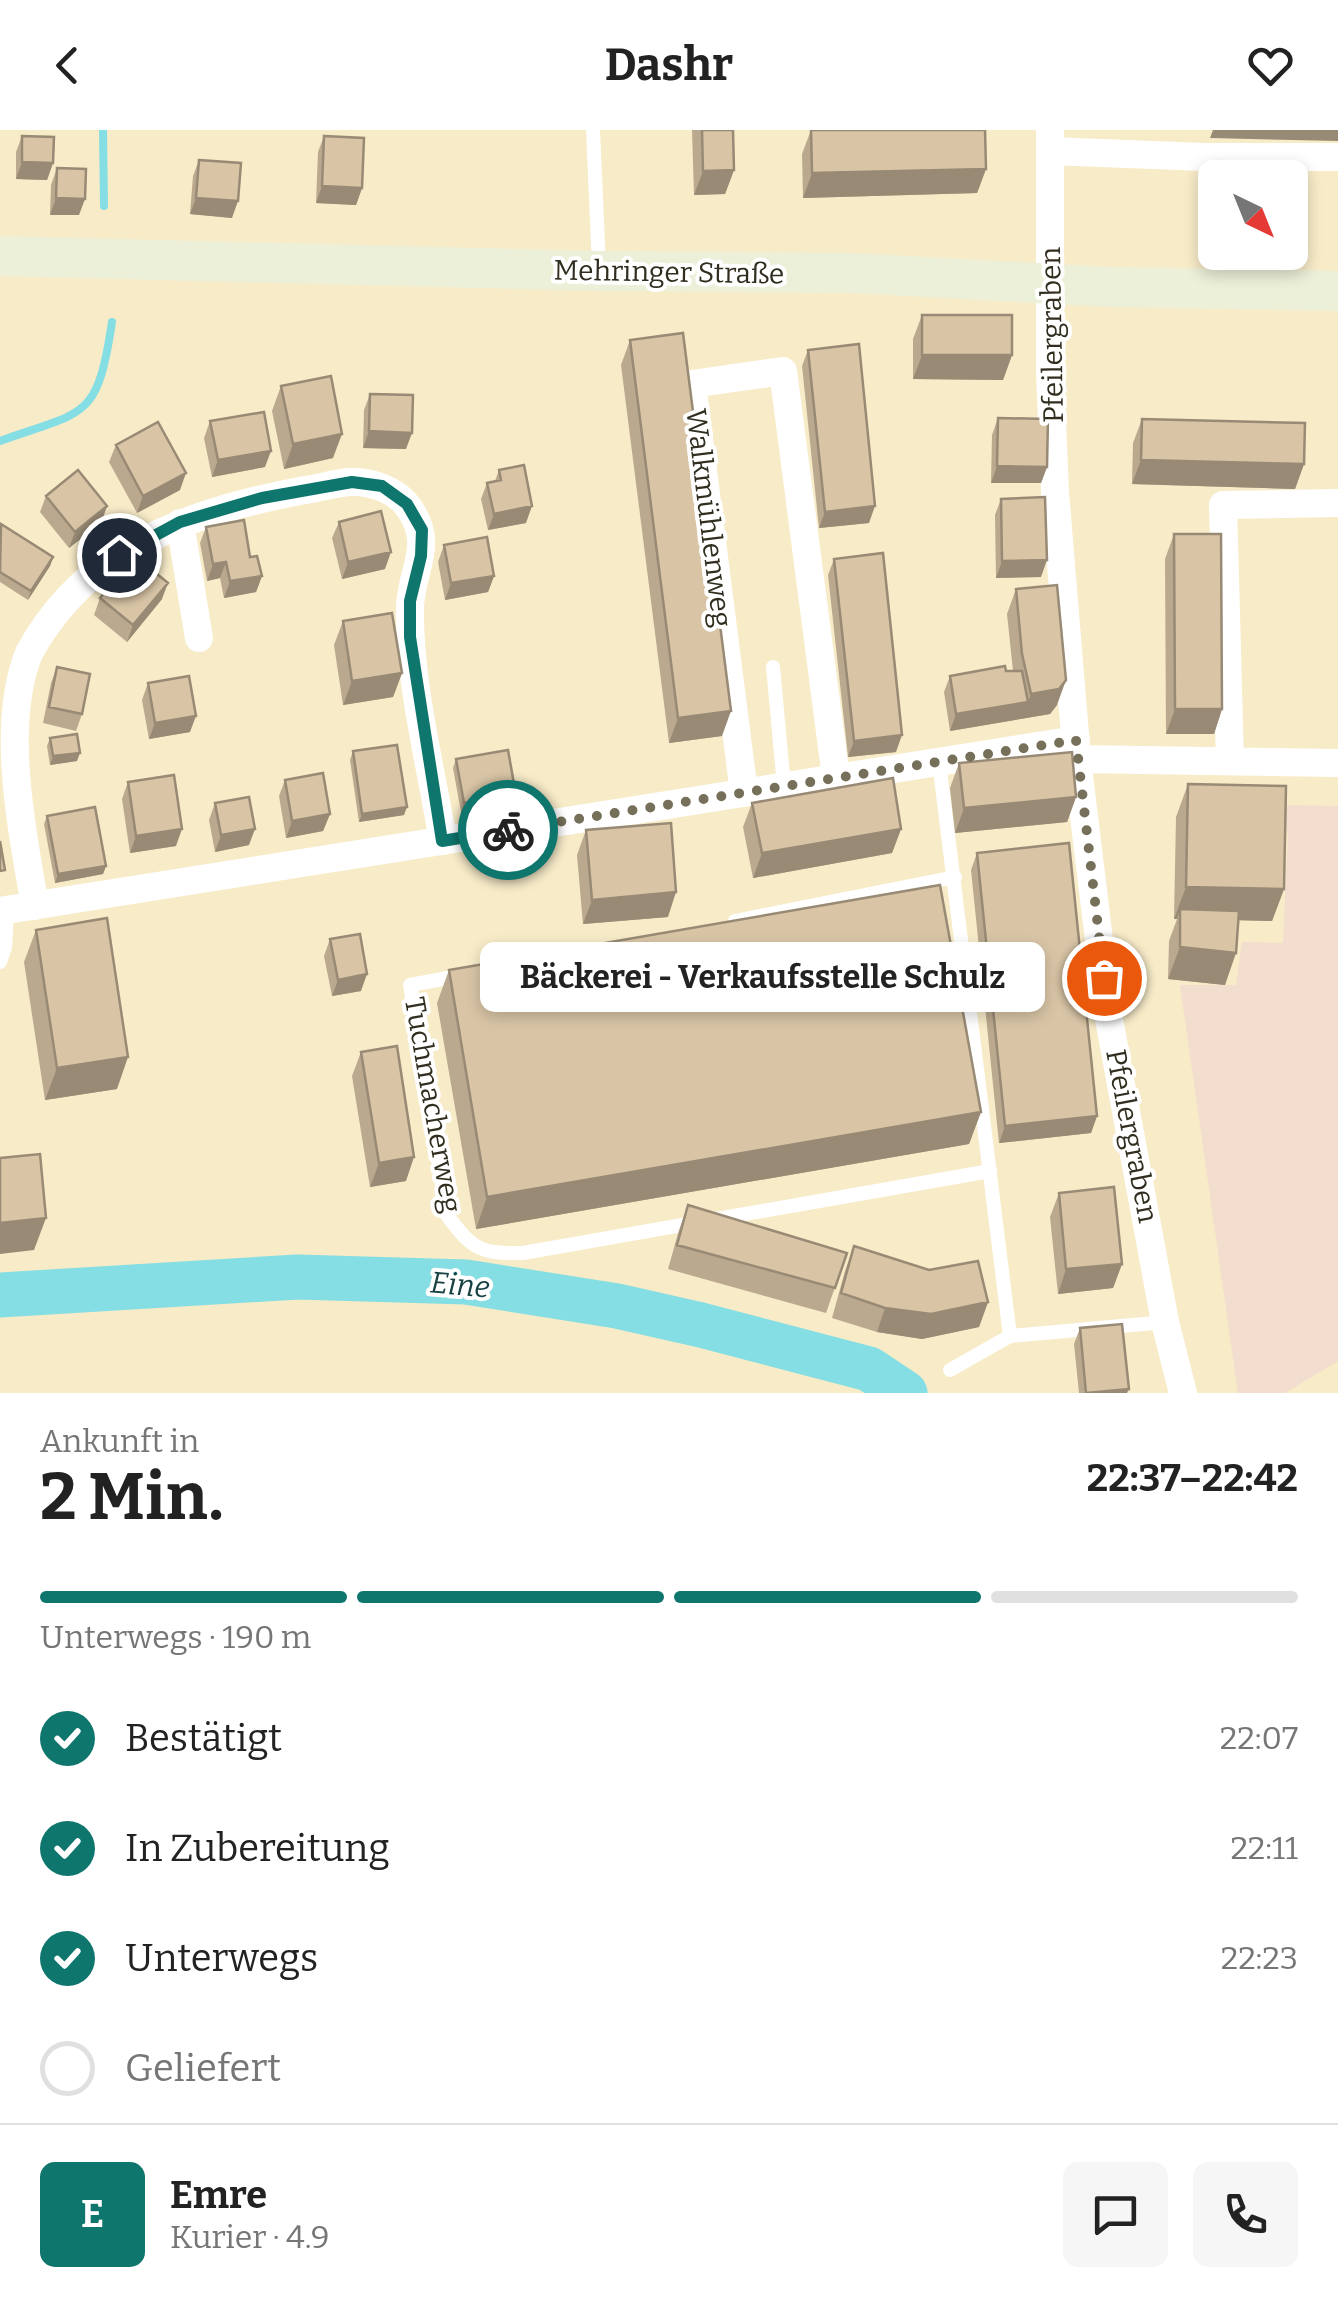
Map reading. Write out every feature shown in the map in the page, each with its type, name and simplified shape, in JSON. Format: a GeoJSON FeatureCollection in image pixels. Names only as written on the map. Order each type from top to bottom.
{"type":"FeatureCollection","features":[{"type":"Feature","properties":{"kind":"main road","name":"Mehringer Straße"},"geometry":{"type":"LineString","coordinates":[[0,256],[599,272],[853,274],[1050,284],[1338,291]]}},
{"type":"Feature","properties":{"kind":"street","name":"Pfeilergraben"},"geometry":{"type":"LineString","coordinates":[[1182,1393],[1165,1322],[1108,1014],[1076,749],[1056,492],[1050,140],[1204,143],[1338,157]]}},
{"type":"Feature","properties":{"kind":"street","name":"Walkmühlenweg"},"geometry":{"type":"LineString","coordinates":[[744,793],[692,384],[783,371],[836,778]]}},
{"type":"Feature","properties":{"kind":"street"},"geometry":{"type":"LineString","coordinates":[[442,841],[410,637],[410,601],[421,556],[422,530],[407,504],[382,486],[352,482],[262,498],[180,522],[119,555],[66,599],[28,654],[12,715],[14,909],[442,841],[744,793],[784,786],[939,762],[1076,749],[1230,761],[1338,763]]}},
{"type":"Feature","properties":{"kind":"street"},"geometry":{"type":"LineString","coordinates":[[1230,761],[1224,505],[1338,503]]}},
{"type":"Feature","properties":{"kind":"street"},"geometry":{"type":"LineString","coordinates":[[180,522],[199,638]]}},
{"type":"Feature","properties":{"kind":"lane"},"geometry":{"type":"LineString","coordinates":[[593,130],[599,272]]}},
{"type":"Feature","properties":{"kind":"lane"},"geometry":{"type":"LineString","coordinates":[[772,667],[784,786]]}},
{"type":"Feature","properties":{"kind":"lane"},"geometry":{"type":"LineString","coordinates":[[939,762],[1010,1336]]}},
{"type":"Feature","properties":{"kind":"lane"},"geometry":{"type":"LineString","coordinates":[[721,924],[955,878]]}},
{"type":"Feature","properties":{"kind":"lane"},"geometry":{"type":"LineString","coordinates":[[0,962],[14,909]]}},
{"type":"Feature","properties":{"kind":"lane","name":"Tuchmacherweg"},"geometry":{"type":"LineString","coordinates":[[488,970],[410,985],[447,1216],[469,1244],[491,1254],[522,1252],[990,1171]]}},
{"type":"Feature","properties":{"kind":"lane"},"geometry":{"type":"LineString","coordinates":[[950,1370],[1010,1336],[1165,1322]]}},
{"type":"Feature","properties":{"kind":"shaded area"},"geometry":{"type":"Polygon","coordinates":[[[1273,805],[1338,806],[1338,1361],[1285,1393],[1238,1393],[1180,985],[1236,985],[1242,942],[1283,943],[1288,833],[1273,805]]]}},
{"type":"Feature","properties":{"kind":"building"},"geometry":{"type":"Polygon","coordinates":[[[702,130],[733,130],[734,170],[703,171],[702,130]]]}},
{"type":"Feature","properties":{"kind":"building"},"geometry":{"type":"Polygon","coordinates":[[[811,130],[985,130],[986,169],[812,173],[811,130]]]}},
{"type":"Feature","properties":{"kind":"building"},"geometry":{"type":"Polygon","coordinates":[[[22,136],[54,137],[53,163],[22,162],[22,136]]]}},
{"type":"Feature","properties":{"kind":"building"},"geometry":{"type":"Polygon","coordinates":[[[324,136],[364,138],[362,188],[322,186],[324,136]]]}},
{"type":"Feature","properties":{"kind":"building"},"geometry":{"type":"Polygon","coordinates":[[[199,160],[241,163],[238,201],[196,198],[199,160]]]}},
{"type":"Feature","properties":{"kind":"building"},"geometry":{"type":"Polygon","coordinates":[[[57,168],[86,169],[85,199],[56,198],[57,168]]]}},
{"type":"Feature","properties":{"kind":"building"},"geometry":{"type":"Polygon","coordinates":[[[922,315],[1012,315],[1012,355],[922,355],[922,315]]]}},
{"type":"Feature","properties":{"kind":"building"},"geometry":{"type":"Polygon","coordinates":[[[683,333],[731,711],[678,718],[630,340],[683,333]]]}},
{"type":"Feature","properties":{"kind":"building"},"geometry":{"type":"Polygon","coordinates":[[[859,344],[875,506],[825,512],[808,350],[859,344]]]}},
{"type":"Feature","properties":{"kind":"building"},"geometry":{"type":"Polygon","coordinates":[[[331,376],[342,434],[293,444],[281,386],[331,376]]]}},
{"type":"Feature","properties":{"kind":"building"},"geometry":{"type":"Polygon","coordinates":[[[370,394],[413,395],[412,433],[369,431],[370,394]]]}},
{"type":"Feature","properties":{"kind":"building"},"geometry":{"type":"Polygon","coordinates":[[[264,412],[271,451],[218,460],[210,421],[264,412]]]}},
{"type":"Feature","properties":{"kind":"building"},"geometry":{"type":"Polygon","coordinates":[[[998,418],[1048,419],[1047,467],[997,466],[998,418]]]}},
{"type":"Feature","properties":{"kind":"building"},"geometry":{"type":"Polygon","coordinates":[[[1142,419],[1305,423],[1304,464],[1141,460],[1142,419]]]}},
{"type":"Feature","properties":{"kind":"building"},"geometry":{"type":"Polygon","coordinates":[[[158,422],[186,473],[143,496],[116,445],[158,422]]]}},
{"type":"Feature","properties":{"kind":"building"},"geometry":{"type":"Polygon","coordinates":[[[524,465],[532,506],[494,514],[487,483],[501,480],[499,470],[524,465]]]}},
{"type":"Feature","properties":{"kind":"building"},"geometry":{"type":"Polygon","coordinates":[[[78,470],[107,506],[75,532],[46,496],[78,470]]]}},
{"type":"Feature","properties":{"kind":"building"},"geometry":{"type":"Polygon","coordinates":[[[1045,497],[1047,560],[1002,561],[1001,499],[1045,497]]]}},
{"type":"Feature","properties":{"kind":"building"},"geometry":{"type":"Polygon","coordinates":[[[381,511],[391,552],[348,562],[339,522],[381,511]]]}},
{"type":"Feature","properties":{"kind":"building"},"geometry":{"type":"Polygon","coordinates":[[[244,520],[250,557],[257,556],[262,576],[230,581],[226,562],[213,564],[206,527],[244,520]]]}},
{"type":"Feature","properties":{"kind":"building"},"geometry":{"type":"Polygon","coordinates":[[[1,524],[53,557],[31,591],[0,572],[1,524]]]}},
{"type":"Feature","properties":{"kind":"building"},"geometry":{"type":"Polygon","coordinates":[[[1174,534],[1221,534],[1222,709],[1175,709],[1174,534]]]}},
{"type":"Feature","properties":{"kind":"building"},"geometry":{"type":"Polygon","coordinates":[[[487,537],[494,576],[451,583],[444,545],[487,537]]]}},
{"type":"Feature","properties":{"kind":"building"},"geometry":{"type":"Polygon","coordinates":[[[883,553],[902,735],[854,741],[834,559],[883,553]]]}},
{"type":"Feature","properties":{"kind":"building"},"geometry":{"type":"Polygon","coordinates":[[[135,556],[168,583],[133,625],[100,598],[135,556]]]}},
{"type":"Feature","properties":{"kind":"building"},"geometry":{"type":"Polygon","coordinates":[[[1057,585],[1066,680],[1059,689],[1031,694],[1022,654],[1016,589],[1057,585]]]}},
{"type":"Feature","properties":{"kind":"building"},"geometry":{"type":"Polygon","coordinates":[[[392,613],[402,673],[352,681],[343,621],[392,613]]]}},
{"type":"Feature","properties":{"kind":"building"},"geometry":{"type":"Polygon","coordinates":[[[1005,666],[1006,671],[1022,671],[1028,702],[956,714],[950,676],[1005,666]]]}},
{"type":"Feature","properties":{"kind":"building"},"geometry":{"type":"Polygon","coordinates":[[[57,667],[90,674],[82,714],[49,707],[57,667]]]}},
{"type":"Feature","properties":{"kind":"building"},"geometry":{"type":"Polygon","coordinates":[[[189,676],[196,716],[155,723],[148,683],[189,676]]]}},
{"type":"Feature","properties":{"kind":"building"},"geometry":{"type":"Polygon","coordinates":[[[77,734],[80,753],[53,756],[50,738],[77,734]]]}},
{"type":"Feature","properties":{"kind":"building"},"geometry":{"type":"Polygon","coordinates":[[[397,745],[407,807],[362,814],[353,751],[397,745]]]}},
{"type":"Feature","properties":{"kind":"building"},"geometry":{"type":"Polygon","coordinates":[[[508,750],[516,795],[464,803],[456,759],[508,750]]]}},
{"type":"Feature","properties":{"kind":"building"},"geometry":{"type":"Polygon","coordinates":[[[1072,752],[1076,797],[964,808],[959,763],[1072,752]]]}},
{"type":"Feature","properties":{"kind":"building"},"geometry":{"type":"Polygon","coordinates":[[[323,773],[330,814],[292,821],[285,780],[323,773]]]}},
{"type":"Feature","properties":{"kind":"building"},"geometry":{"type":"Polygon","coordinates":[[[174,775],[182,829],[136,836],[128,782],[174,775]]]}},
{"type":"Feature","properties":{"kind":"building"},"geometry":{"type":"Polygon","coordinates":[[[893,778],[901,829],[762,853],[752,803],[893,778]]]}},
{"type":"Feature","properties":{"kind":"building"},"geometry":{"type":"Polygon","coordinates":[[[1188,784],[1286,786],[1284,889],[1186,887],[1188,784]]]}},
{"type":"Feature","properties":{"kind":"building"},"geometry":{"type":"Polygon","coordinates":[[[249,797],[255,829],[221,835],[215,803],[249,797]]]}},
{"type":"Feature","properties":{"kind":"building"},"geometry":{"type":"Polygon","coordinates":[[[95,807],[106,866],[58,874],[47,816],[95,807]]]}},
{"type":"Feature","properties":{"kind":"building"},"geometry":{"type":"Polygon","coordinates":[[[671,823],[676,892],[592,900],[586,830],[671,823]]]}},
{"type":"Feature","properties":{"kind":"building"},"geometry":{"type":"Polygon","coordinates":[[[0,841],[5,870],[0,871],[0,841]]]}},
{"type":"Feature","properties":{"kind":"building"},"geometry":{"type":"Polygon","coordinates":[[[1069,843],[1097,1116],[1005,1126],[977,853],[1069,843]]]}},
{"type":"Feature","properties":{"kind":"building"},"geometry":{"type":"Polygon","coordinates":[[[940,885],[981,1112],[487,1197],[449,970],[940,885]]]}},
{"type":"Feature","properties":{"kind":"building"},"geometry":{"type":"Polygon","coordinates":[[[1180,909],[1239,911],[1236,953],[1180,947],[1180,909]]]}},
{"type":"Feature","properties":{"kind":"building"},"geometry":{"type":"Polygon","coordinates":[[[107,918],[128,1057],[57,1068],[36,930],[107,918]]]}},
{"type":"Feature","properties":{"kind":"building"},"geometry":{"type":"Polygon","coordinates":[[[360,934],[367,974],[338,980],[330,939],[360,934]]]}},
{"type":"Feature","properties":{"kind":"building"},"geometry":{"type":"Polygon","coordinates":[[[397,1046],[414,1157],[379,1163],[361,1052],[397,1046]]]}},
{"type":"Feature","properties":{"kind":"building"},"geometry":{"type":"Polygon","coordinates":[[[40,1154],[46,1218],[0,1223],[0,1158],[40,1154]]]}},
{"type":"Feature","properties":{"kind":"building"},"geometry":{"type":"Polygon","coordinates":[[[1114,1187],[1122,1264],[1066,1269],[1059,1193],[1114,1187]]]}},
{"type":"Feature","properties":{"kind":"building"},"geometry":{"type":"Polygon","coordinates":[[[688,1205],[847,1253],[835,1288],[677,1245],[688,1205]]]}},
{"type":"Feature","properties":{"kind":"building"},"geometry":{"type":"Polygon","coordinates":[[[854,1246],[929,1270],[978,1261],[988,1302],[931,1314],[885,1308],[841,1293],[854,1246]]]}},
{"type":"Feature","properties":{"kind":"building"},"geometry":{"type":"Polygon","coordinates":[[[1122,1324],[1129,1389],[1086,1393],[1080,1328],[1122,1324]]]}},
{"type":"Feature","properties":{"kind":"waterway"},"geometry":{"type":"LineString","coordinates":[[103,130],[104,206]]}},
{"type":"Feature","properties":{"kind":"waterway"},"geometry":{"type":"LineString","coordinates":[[0,441],[52,423],[83,407],[100,378],[112,322]]}},
{"type":"Feature","properties":{"kind":"waterway","name":"Eine"},"geometry":{"type":"LineString","coordinates":[[0,1295],[297,1277],[466,1282],[617,1306],[701,1325],[869,1369],[905,1393]]}},
{"type":"Feature","properties":{"kind":"way so far"},"geometry":{"type":"LineString","coordinates":[[508,830],[1076,740],[1104,978]]}},
{"type":"Feature","properties":{"kind":"place","name":"Bäckerei - Verkaufsstelle Schulz"},"geometry":{"type":"Point","coordinates":[1104,978]}},
{"type":"Feature","properties":{"kind":"route"},"geometry":{"type":"LineString","coordinates":[[119,555],[180,522],[262,498],[352,482],[382,486],[407,504],[422,530],[421,556],[410,601],[410,637],[442,841],[508,830]]}}]}
